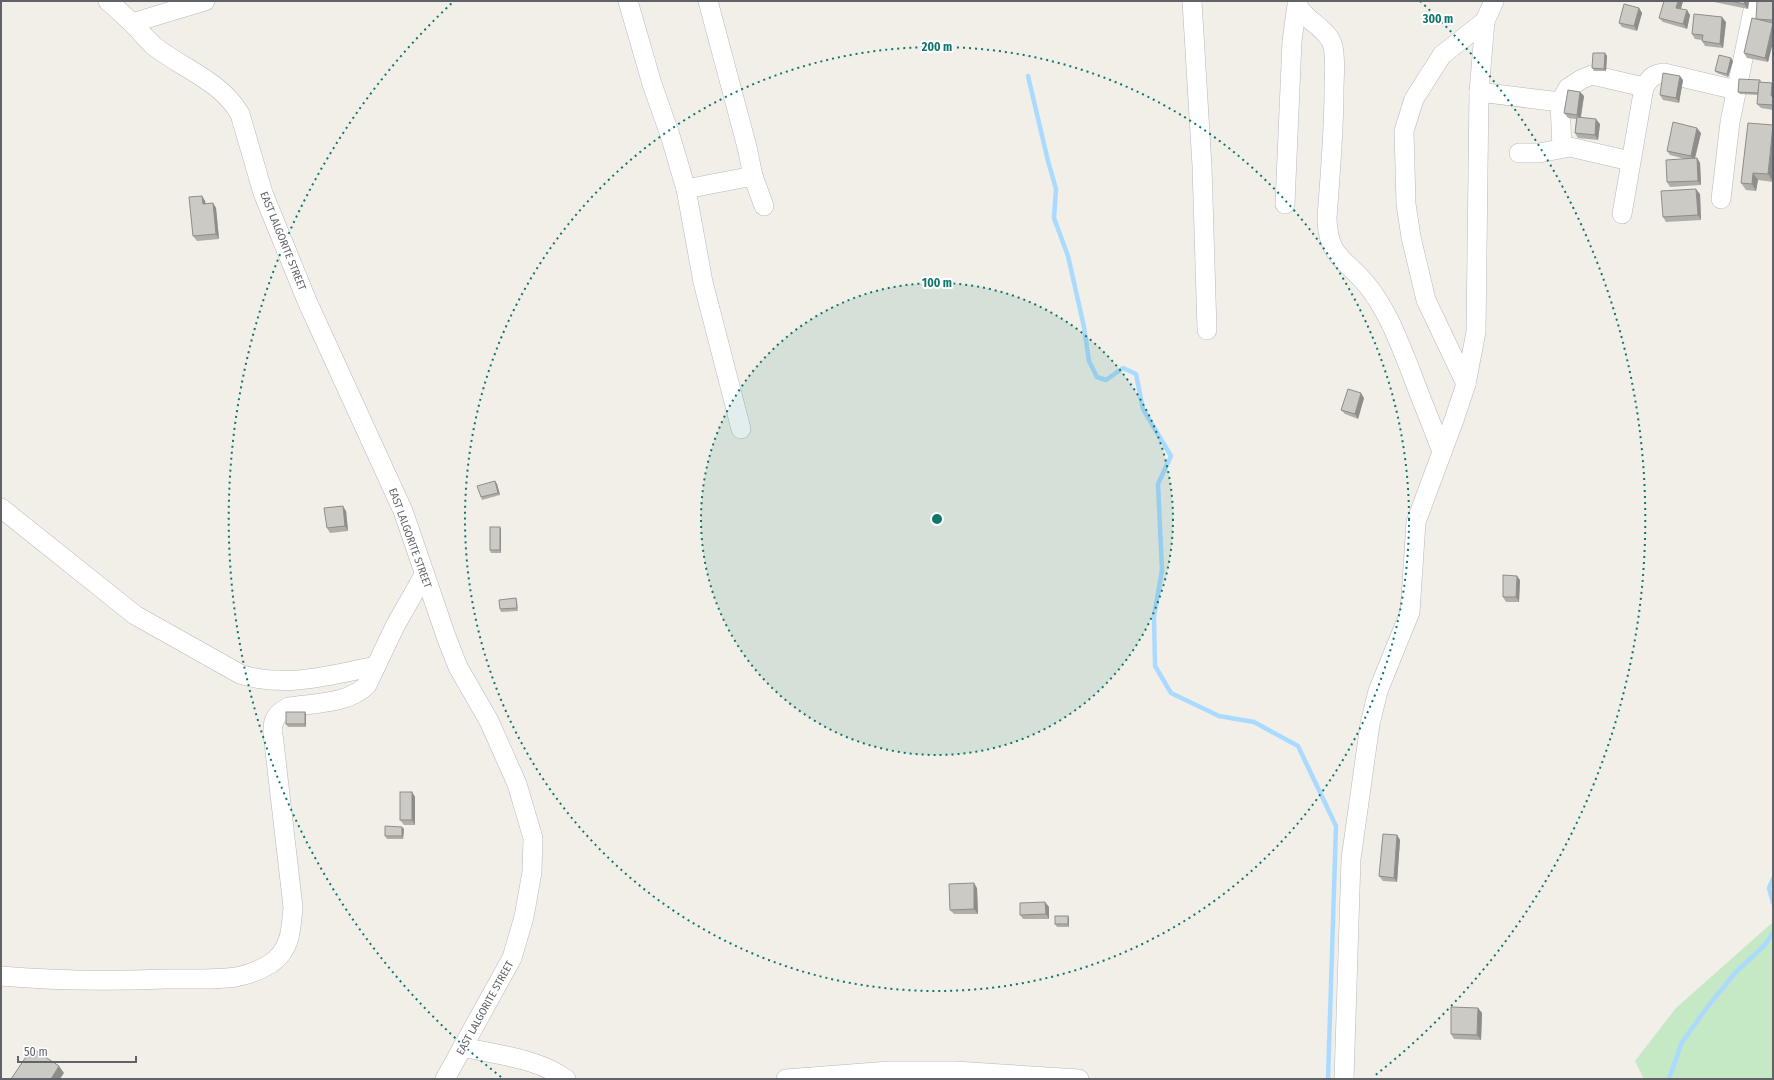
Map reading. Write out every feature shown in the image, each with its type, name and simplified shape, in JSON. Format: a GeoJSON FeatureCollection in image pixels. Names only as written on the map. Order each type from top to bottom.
{"type":"FeatureCollection","features":[{"type":"Feature","properties":{"kind":"street","name":"EAST LALGORITE STREET"},"geometry":{"type":"LineString","coordinates":[[108,1],[154,46],[220,89],[234,104],[240,114],[263,193],[307,301],[402,510],[458,667],[489,722],[517,784],[533,838],[532,872],[524,917],[512,958],[445,1079]]}},
{"type":"Feature","properties":{"kind":"street"},"geometry":{"type":"LineString","coordinates":[[132,23],[205,1]]}},
{"type":"Feature","properties":{"kind":"street"},"geometry":{"type":"LineString","coordinates":[[628,1],[652,84],[670,135],[686,189],[703,282],[740,429]]}},
{"type":"Feature","properties":{"kind":"street"},"geometry":{"type":"LineString","coordinates":[[708,1],[747,147],[753,176],[764,206]]}},
{"type":"Feature","properties":{"kind":"street"},"geometry":{"type":"LineString","coordinates":[[1192,1],[1202,166],[1207,330]]}},
{"type":"Feature","properties":{"kind":"street"},"geometry":{"type":"LineString","coordinates":[[1344,1079],[1351,859],[1370,724],[1378,691],[1410,612],[1416,522],[1466,384],[1476,332],[1479,92],[1485,21],[1494,1]]}},
{"type":"Feature","properties":{"kind":"street"},"geometry":{"type":"LineString","coordinates":[[1721,199],[1730,122],[1755,1]]}},
{"type":"Feature","properties":{"kind":"street"},"geometry":{"type":"LineString","coordinates":[[1285,204],[1292,41],[1297,3]]}},
{"type":"Feature","properties":{"kind":"street"},"geometry":{"type":"LineString","coordinates":[[1297,3],[1302,12],[1326,33],[1333,46],[1334,123],[1327,218],[1331,243],[1334,252],[1353,269],[1379,300],[1390,322],[1442,452]]}},
{"type":"Feature","properties":{"kind":"street"},"geometry":{"type":"LineString","coordinates":[[1466,384],[1426,300],[1411,237],[1406,204],[1404,131],[1414,99],[1442,55],[1485,21]]}},
{"type":"Feature","properties":{"kind":"street"},"geometry":{"type":"LineString","coordinates":[[1622,214],[1644,87],[1650,76],[1664,73],[1736,90]]}},
{"type":"Feature","properties":{"kind":"street"},"geometry":{"type":"LineString","coordinates":[[1562,148],[1560,102],[1568,88],[1582,79],[1592,75],[1644,87]]}},
{"type":"Feature","properties":{"kind":"street"},"geometry":{"type":"LineString","coordinates":[[1479,92],[1560,102]]}},
{"type":"Feature","properties":{"kind":"street"},"geometry":{"type":"LineString","coordinates":[[1519,153],[1539,153],[1570,147],[1630,161]]}},
{"type":"Feature","properties":{"kind":"street"},"geometry":{"type":"LineString","coordinates":[[686,189],[753,176]]}},
{"type":"Feature","properties":{"kind":"street"},"geometry":{"type":"LineString","coordinates":[[1,508],[135,615],[240,674],[252,678],[282,682],[318,678],[376,666]]}},
{"type":"Feature","properties":{"kind":"street"},"geometry":{"type":"LineString","coordinates":[[1,976],[102,981],[236,977],[258,970],[271,963],[284,950],[291,935],[293,907],[272,725],[275,717],[280,711],[289,707],[348,698],[359,692],[367,685],[395,626],[424,575]]}},
{"type":"Feature","properties":{"kind":"street"},"geometry":{"type":"LineString","coordinates":[[463,1047],[540,1065],[566,1079]]}},
{"type":"Feature","properties":{"kind":"street"},"geometry":{"type":"LineString","coordinates":[[786,1079],[889,1071],[954,1075],[1080,1079]]}},
{"type":"Feature","properties":{"kind":"green space"},"geometry":{"type":"Polygon","coordinates":[[[1773,922],[1773,1079],[1644,1079],[1635,1061],[1676,1008],[1773,922]]]}},
{"type":"Feature","properties":{"kind":"building"},"geometry":{"type":"Polygon","coordinates":[[[1664,1],[1678,1],[1676,8],[1687,10],[1683,24],[1659,18],[1664,1]]]}},
{"type":"Feature","properties":{"kind":"building"},"geometry":{"type":"Polygon","coordinates":[[[1730,1],[1745,1],[1744,4],[1730,1]]]}},
{"type":"Feature","properties":{"kind":"building"},"geometry":{"type":"Polygon","coordinates":[[[1757,1],[1773,1],[1773,20],[1756,19],[1757,1]]]}},
{"type":"Feature","properties":{"kind":"building"},"geometry":{"type":"Polygon","coordinates":[[[1624,4],[1639,8],[1634,26],[1619,23],[1624,4]]]}},
{"type":"Feature","properties":{"kind":"building"},"geometry":{"type":"Polygon","coordinates":[[[1694,14],[1722,17],[1720,44],[1702,41],[1703,35],[1692,34],[1694,14]]]}},
{"type":"Feature","properties":{"kind":"building"},"geometry":{"type":"Polygon","coordinates":[[[1752,18],[1773,23],[1765,58],[1744,53],[1752,18]]]}},
{"type":"Feature","properties":{"kind":"building"},"geometry":{"type":"Polygon","coordinates":[[[1593,53],[1605,53],[1604,69],[1592,68],[1593,53]]]}},
{"type":"Feature","properties":{"kind":"building"},"geometry":{"type":"Polygon","coordinates":[[[1719,55],[1731,58],[1727,74],[1715,71],[1719,55]]]}},
{"type":"Feature","properties":{"kind":"building"},"geometry":{"type":"Polygon","coordinates":[[[1663,73],[1680,76],[1676,98],[1660,95],[1663,73]]]}},
{"type":"Feature","properties":{"kind":"building"},"geometry":{"type":"Polygon","coordinates":[[[1739,79],[1760,80],[1758,93],[1738,92],[1739,79]]]}},
{"type":"Feature","properties":{"kind":"building"},"geometry":{"type":"Polygon","coordinates":[[[1759,82],[1772,83],[1771,96],[1773,96],[1773,105],[1757,104],[1759,82]]]}},
{"type":"Feature","properties":{"kind":"building"},"geometry":{"type":"Polygon","coordinates":[[[1568,90],[1580,92],[1577,115],[1564,113],[1568,90]]]}},
{"type":"Feature","properties":{"kind":"building"},"geometry":{"type":"Polygon","coordinates":[[[1577,117],[1596,119],[1595,135],[1575,133],[1577,117]]]}},
{"type":"Feature","properties":{"kind":"building"},"geometry":{"type":"Polygon","coordinates":[[[1673,122],[1697,128],[1691,156],[1667,151],[1673,122]]]}},
{"type":"Feature","properties":{"kind":"building"},"geometry":{"type":"Polygon","coordinates":[[[1748,123],[1773,125],[1768,174],[1753,173],[1752,184],[1741,183],[1748,123]]]}},
{"type":"Feature","properties":{"kind":"building"},"geometry":{"type":"Polygon","coordinates":[[[1697,158],[1698,181],[1667,182],[1666,160],[1697,158]]]}},
{"type":"Feature","properties":{"kind":"building"},"geometry":{"type":"Polygon","coordinates":[[[1696,189],[1698,215],[1663,217],[1661,191],[1696,189]]]}},
{"type":"Feature","properties":{"kind":"building"},"geometry":{"type":"Polygon","coordinates":[[[202,196],[203,204],[213,203],[216,234],[193,236],[189,197],[202,196]]]}},
{"type":"Feature","properties":{"kind":"building"},"geometry":{"type":"Polygon","coordinates":[[[1348,389],[1361,393],[1355,414],[1341,410],[1348,389]]]}},
{"type":"Feature","properties":{"kind":"building"},"geometry":{"type":"Polygon","coordinates":[[[495,481],[498,493],[481,497],[477,486],[495,481]]]}},
{"type":"Feature","properties":{"kind":"building"},"geometry":{"type":"Polygon","coordinates":[[[343,506],[345,526],[327,528],[324,508],[343,506]]]}},
{"type":"Feature","properties":{"kind":"building"},"geometry":{"type":"Polygon","coordinates":[[[490,527],[500,527],[500,550],[490,550],[490,527]]]}},
{"type":"Feature","properties":{"kind":"building"},"geometry":{"type":"Polygon","coordinates":[[[1503,575],[1517,576],[1516,597],[1503,597],[1503,575]]]}},
{"type":"Feature","properties":{"kind":"building"},"geometry":{"type":"Polygon","coordinates":[[[516,598],[517,608],[500,609],[499,600],[516,598]]]}},
{"type":"Feature","properties":{"kind":"building"},"geometry":{"type":"Polygon","coordinates":[[[286,712],[305,712],[305,724],[286,724],[286,712]]]}},
{"type":"Feature","properties":{"kind":"building"},"geometry":{"type":"Polygon","coordinates":[[[400,792],[412,792],[412,820],[400,820],[400,792]]]}},
{"type":"Feature","properties":{"kind":"building"},"geometry":{"type":"Polygon","coordinates":[[[385,826],[402,827],[402,836],[385,836],[385,826]]]}},
{"type":"Feature","properties":{"kind":"building"},"geometry":{"type":"Polygon","coordinates":[[[1383,834],[1397,835],[1394,878],[1379,876],[1383,834]]]}},
{"type":"Feature","properties":{"kind":"building"},"geometry":{"type":"Polygon","coordinates":[[[974,883],[974,909],[950,910],[949,884],[974,883]]]}},
{"type":"Feature","properties":{"kind":"building"},"geometry":{"type":"Polygon","coordinates":[[[1045,902],[1046,914],[1020,915],[1020,903],[1045,902]]]}},
{"type":"Feature","properties":{"kind":"building"},"geometry":{"type":"Polygon","coordinates":[[[1055,916],[1068,916],[1068,924],[1055,924],[1055,916]]]}},
{"type":"Feature","properties":{"kind":"building"},"geometry":{"type":"Polygon","coordinates":[[[1451,1007],[1478,1008],[1477,1035],[1451,1034],[1451,1007]]]}},
{"type":"Feature","properties":{"kind":"building"},"geometry":{"type":"Polygon","coordinates":[[[32,1048],[59,1066],[51,1079],[11,1079],[32,1048]]]}},
{"type":"Feature","properties":{"kind":"waterway"},"geometry":{"type":"LineString","coordinates":[[1028,76],[1056,189],[1054,218],[1068,256],[1084,327],[1089,361],[1097,377],[1106,380],[1123,368],[1136,374],[1143,409],[1171,456],[1158,484],[1162,570],[1154,617],[1155,666],[1171,693],[1219,716],[1254,722],[1298,746],[1336,826],[1328,1079]]}},
{"type":"Feature","properties":{"kind":"waterway"},"geometry":{"type":"LineString","coordinates":[[1773,879],[1769,888],[1773,903]]}},
{"type":"Feature","properties":{"kind":"waterway"},"geometry":{"type":"LineString","coordinates":[[1669,1079],[1682,1042],[1709,1005],[1736,972],[1764,946],[1773,933]]}}]}
